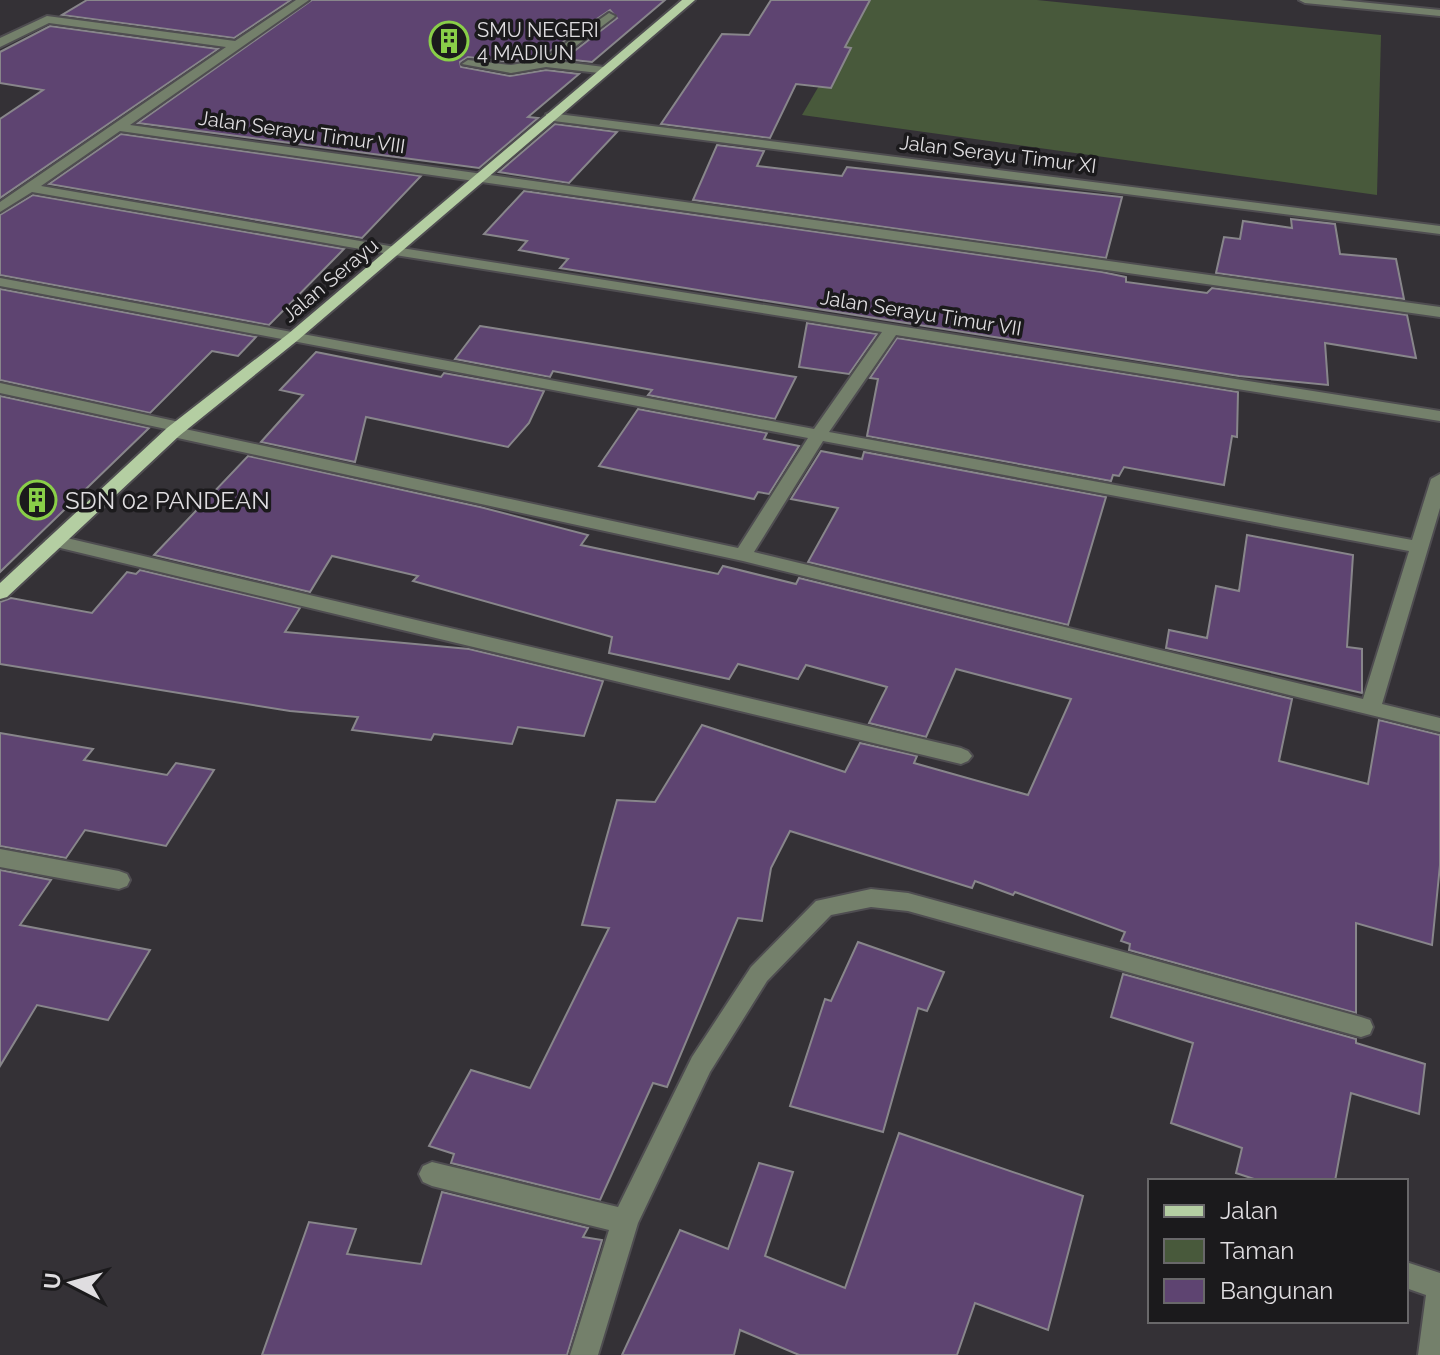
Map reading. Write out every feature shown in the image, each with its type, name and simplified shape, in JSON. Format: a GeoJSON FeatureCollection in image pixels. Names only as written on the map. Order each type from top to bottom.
{"type":"FeatureCollection","features":[{"type":"Feature","properties":{"kind":"main road","name":"Jalan Serayu"},"geometry":{"type":"LineString","coordinates":[[0,593],[176,430],[293,337],[689,0]]}},
{"type":"Feature","properties":{"kind":"street"},"geometry":{"type":"LineString","coordinates":[[0,208],[303,0]]}},
{"type":"Feature","properties":{"kind":"street"},"geometry":{"type":"LineString","coordinates":[[1305,0],[1403,5],[1440,13]]}},
{"type":"Feature","properties":{"kind":"street"},"geometry":{"type":"LineString","coordinates":[[546,63],[609,16]]}},
{"type":"Feature","properties":{"kind":"street"},"geometry":{"type":"LineString","coordinates":[[0,43],[47,19],[236,45]]}},
{"type":"Feature","properties":{"kind":"street"},"geometry":{"type":"LineString","coordinates":[[468,64],[511,69],[546,63],[604,71]]}},
{"type":"Feature","properties":{"kind":"street","name":"Jalan Serayu Timur XI"},"geometry":{"type":"LineString","coordinates":[[550,117],[1440,230]]}},
{"type":"Feature","properties":{"kind":"street","name":"Jalan Serayu Timur VIII"},"geometry":{"type":"LineString","coordinates":[[118,127],[1440,312]]}},
{"type":"Feature","properties":{"kind":"street","name":"Jalan Serayu Timur VII"},"geometry":{"type":"LineString","coordinates":[[30,188],[395,251],[1440,416]]}},
{"type":"Feature","properties":{"kind":"street"},"geometry":{"type":"LineString","coordinates":[[0,282],[1418,547]]}},
{"type":"Feature","properties":{"kind":"street"},"geometry":{"type":"LineString","coordinates":[[743,555],[818,435],[892,329]]}},
{"type":"Feature","properties":{"kind":"street"},"geometry":{"type":"LineString","coordinates":[[0,388],[743,555],[1440,725]]}},
{"type":"Feature","properties":{"kind":"street"},"geometry":{"type":"LineString","coordinates":[[1370,708],[1440,479]]}},
{"type":"Feature","properties":{"kind":"street"},"geometry":{"type":"LineString","coordinates":[[54,541],[961,756]]}},
{"type":"Feature","properties":{"kind":"street"},"geometry":{"type":"LineString","coordinates":[[0,858],[119,880]]}},
{"type":"Feature","properties":{"kind":"street"},"geometry":{"type":"LineString","coordinates":[[584,1355],[625,1221],[682,1099],[759,974],[824,907],[836,902],[871,898],[908,902],[1361,1027]]}},
{"type":"Feature","properties":{"kind":"street"},"geometry":{"type":"LineString","coordinates":[[432,1174],[625,1221]]}},
{"type":"Feature","properties":{"kind":"street"},"geometry":{"type":"LineString","coordinates":[[1408,1276],[1440,1286]]}},
{"type":"Feature","properties":{"kind":"street"},"geometry":{"type":"LineString","coordinates":[[1432,1355],[1440,1295]]}},
{"type":"Feature","properties":{"kind":"green space"},"geometry":{"type":"Polygon","coordinates":[[[869,0],[1037,0],[1381,35],[1377,195],[802,115],[869,0]]]}},
{"type":"Feature","properties":{"kind":"building"},"geometry":{"type":"Polygon","coordinates":[[[87,0],[291,0],[234,38],[62,15],[87,0]]]}},
{"type":"Feature","properties":{"kind":"building","name":"SMU NEGERI 4 MADIUN"},"geometry":{"type":"Polygon","coordinates":[[[312,0],[665,0],[592,62],[564,59],[617,18],[610,10],[541,57],[511,62],[468,57],[460,62],[461,67],[510,76],[546,70],[579,74],[528,117],[538,118],[479,168],[138,123],[312,0]]]}},
{"type":"Feature","properties":{"kind":"building"},"geometry":{"type":"Polygon","coordinates":[[[771,0],[870,0],[845,47],[851,48],[831,88],[796,84],[770,138],[661,124],[722,34],[749,35],[771,0]]]}},
{"type":"Feature","properties":{"kind":"building"},"geometry":{"type":"Polygon","coordinates":[[[50,26],[218,49],[0,198],[0,119],[43,90],[0,83],[0,52],[50,26]]]}},
{"type":"Feature","properties":{"kind":"building"},"geometry":{"type":"Polygon","coordinates":[[[555,124],[617,132],[569,183],[499,172],[555,124]]]}},
{"type":"Feature","properties":{"kind":"building"},"geometry":{"type":"Polygon","coordinates":[[[121,134],[421,176],[362,238],[49,184],[121,134]]]}},
{"type":"Feature","properties":{"kind":"building"},"geometry":{"type":"Polygon","coordinates":[[[717,145],[764,151],[757,166],[842,176],[847,167],[1122,197],[1106,258],[693,200],[717,145]]]}},
{"type":"Feature","properties":{"kind":"building"},"geometry":{"type":"Polygon","coordinates":[[[524,191],[1102,272],[1126,277],[1126,282],[1207,293],[1212,288],[1407,315],[1416,358],[1325,343],[1328,385],[1239,376],[560,268],[568,259],[519,250],[527,241],[484,234],[524,191]]]}},
{"type":"Feature","properties":{"kind":"building"},"geometry":{"type":"Polygon","coordinates":[[[33,195],[344,249],[269,325],[0,275],[0,215],[33,195]]]}},
{"type":"Feature","properties":{"kind":"building"},"geometry":{"type":"Polygon","coordinates":[[[1291,219],[1335,224],[1340,254],[1396,259],[1404,299],[1216,273],[1224,237],[1240,239],[1243,221],[1292,228],[1291,219]]]}},
{"type":"Feature","properties":{"kind":"building"},"geometry":{"type":"Polygon","coordinates":[[[0,289],[256,337],[238,356],[212,351],[150,413],[0,380],[0,289]]]}},
{"type":"Feature","properties":{"kind":"building"},"geometry":{"type":"Polygon","coordinates":[[[807,323],[877,334],[849,374],[799,367],[807,323]]]}},
{"type":"Feature","properties":{"kind":"building"},"geometry":{"type":"Polygon","coordinates":[[[480,326],[796,377],[775,419],[648,395],[652,390],[553,371],[550,377],[455,359],[480,326]]]}},
{"type":"Feature","properties":{"kind":"building"},"geometry":{"type":"Polygon","coordinates":[[[897,338],[1238,392],[1237,437],[1232,436],[1224,485],[1124,467],[1119,476],[1113,475],[1111,481],[867,436],[878,379],[870,378],[897,338]]]}},
{"type":"Feature","properties":{"kind":"building"},"geometry":{"type":"Polygon","coordinates":[[[316,352],[441,377],[444,373],[544,391],[529,423],[508,447],[366,417],[355,462],[261,442],[303,395],[280,390],[316,352]]]}},
{"type":"Feature","properties":{"kind":"building","name":"SDN 02 PANDEAN"},"geometry":{"type":"Polygon","coordinates":[[[0,396],[149,428],[0,572],[0,396]]]}},
{"type":"Feature","properties":{"kind":"building"},"geometry":{"type":"Polygon","coordinates":[[[638,409],[767,433],[764,439],[799,446],[769,494],[758,492],[754,499],[599,466],[638,409]]]}},
{"type":"Feature","properties":{"kind":"building"},"geometry":{"type":"Polygon","coordinates":[[[821,451],[862,459],[864,452],[1106,497],[1068,625],[808,562],[838,508],[791,499],[821,451]]]}},
{"type":"Feature","properties":{"kind":"building"},"geometry":{"type":"Polygon","coordinates":[[[248,456],[480,507],[588,535],[581,545],[718,574],[723,566],[796,584],[799,578],[1292,699],[1279,761],[1368,784],[1379,720],[1440,735],[1440,865],[1432,945],[1356,923],[1356,1013],[1129,950],[1130,944],[1121,941],[1125,932],[1015,892],[1013,895],[975,881],[972,888],[790,831],[771,868],[762,921],[738,918],[667,1087],[653,1083],[600,1200],[451,1163],[454,1154],[429,1146],[471,1070],[530,1088],[609,928],[582,925],[617,800],[655,802],[702,725],[845,772],[860,743],[917,756],[914,763],[1028,795],[1071,699],[956,669],[926,737],[869,723],[887,687],[806,665],[798,679],[738,664],[729,679],[609,653],[612,637],[413,581],[418,576],[332,556],[310,592],[154,555],[248,456]]]}},
{"type":"Feature","properties":{"kind":"building"},"geometry":{"type":"Polygon","coordinates":[[[1247,535],[1353,555],[1347,647],[1362,649],[1362,693],[1166,648],[1169,630],[1207,638],[1216,586],[1239,591],[1247,535]]]}},
{"type":"Feature","properties":{"kind":"building"},"geometry":{"type":"Polygon","coordinates":[[[140,570],[300,608],[285,632],[469,649],[603,681],[584,736],[518,727],[512,744],[434,734],[431,740],[352,730],[358,717],[290,711],[0,664],[0,602],[11,598],[92,613],[127,572],[136,574],[140,570]]]}},
{"type":"Feature","properties":{"kind":"building"},"geometry":{"type":"Polygon","coordinates":[[[0,733],[93,749],[84,760],[167,775],[176,763],[214,770],[166,846],[85,830],[66,858],[0,846],[0,733]]]}},
{"type":"Feature","properties":{"kind":"building"},"geometry":{"type":"Polygon","coordinates":[[[0,870],[51,880],[20,925],[150,950],[108,1020],[37,1005],[0,1066],[0,870]]]}},
{"type":"Feature","properties":{"kind":"building"},"geometry":{"type":"Polygon","coordinates":[[[858,942],[944,972],[927,1011],[918,1008],[883,1132],[790,1106],[825,999],[831,1001],[858,942]]]}},
{"type":"Feature","properties":{"kind":"building"},"geometry":{"type":"Polygon","coordinates":[[[1123,974],[1356,1039],[1356,1043],[1425,1064],[1419,1114],[1351,1093],[1335,1179],[1254,1179],[1236,1173],[1242,1148],[1171,1123],[1193,1043],[1111,1017],[1123,974]]]}},
{"type":"Feature","properties":{"kind":"building"},"geometry":{"type":"Polygon","coordinates":[[[899,1133],[1083,1196],[1048,1330],[975,1303],[957,1355],[799,1355],[740,1330],[734,1355],[622,1355],[680,1230],[728,1249],[759,1163],[793,1172],[765,1256],[845,1288],[899,1133]]]}},
{"type":"Feature","properties":{"kind":"building"},"geometry":{"type":"Polygon","coordinates":[[[442,1192],[588,1228],[583,1237],[602,1240],[567,1355],[262,1355],[309,1222],[356,1229],[347,1254],[421,1264],[442,1192]]]}},
{"type":"Feature","properties":{"kind":"place","name":"SMU NEGERI 4 MADIUN"},"geometry":{"type":"Point","coordinates":[449,41]}},
{"type":"Feature","properties":{"kind":"place","name":"SDN 02 PANDEAN"},"geometry":{"type":"Point","coordinates":[37,500]}}]}
